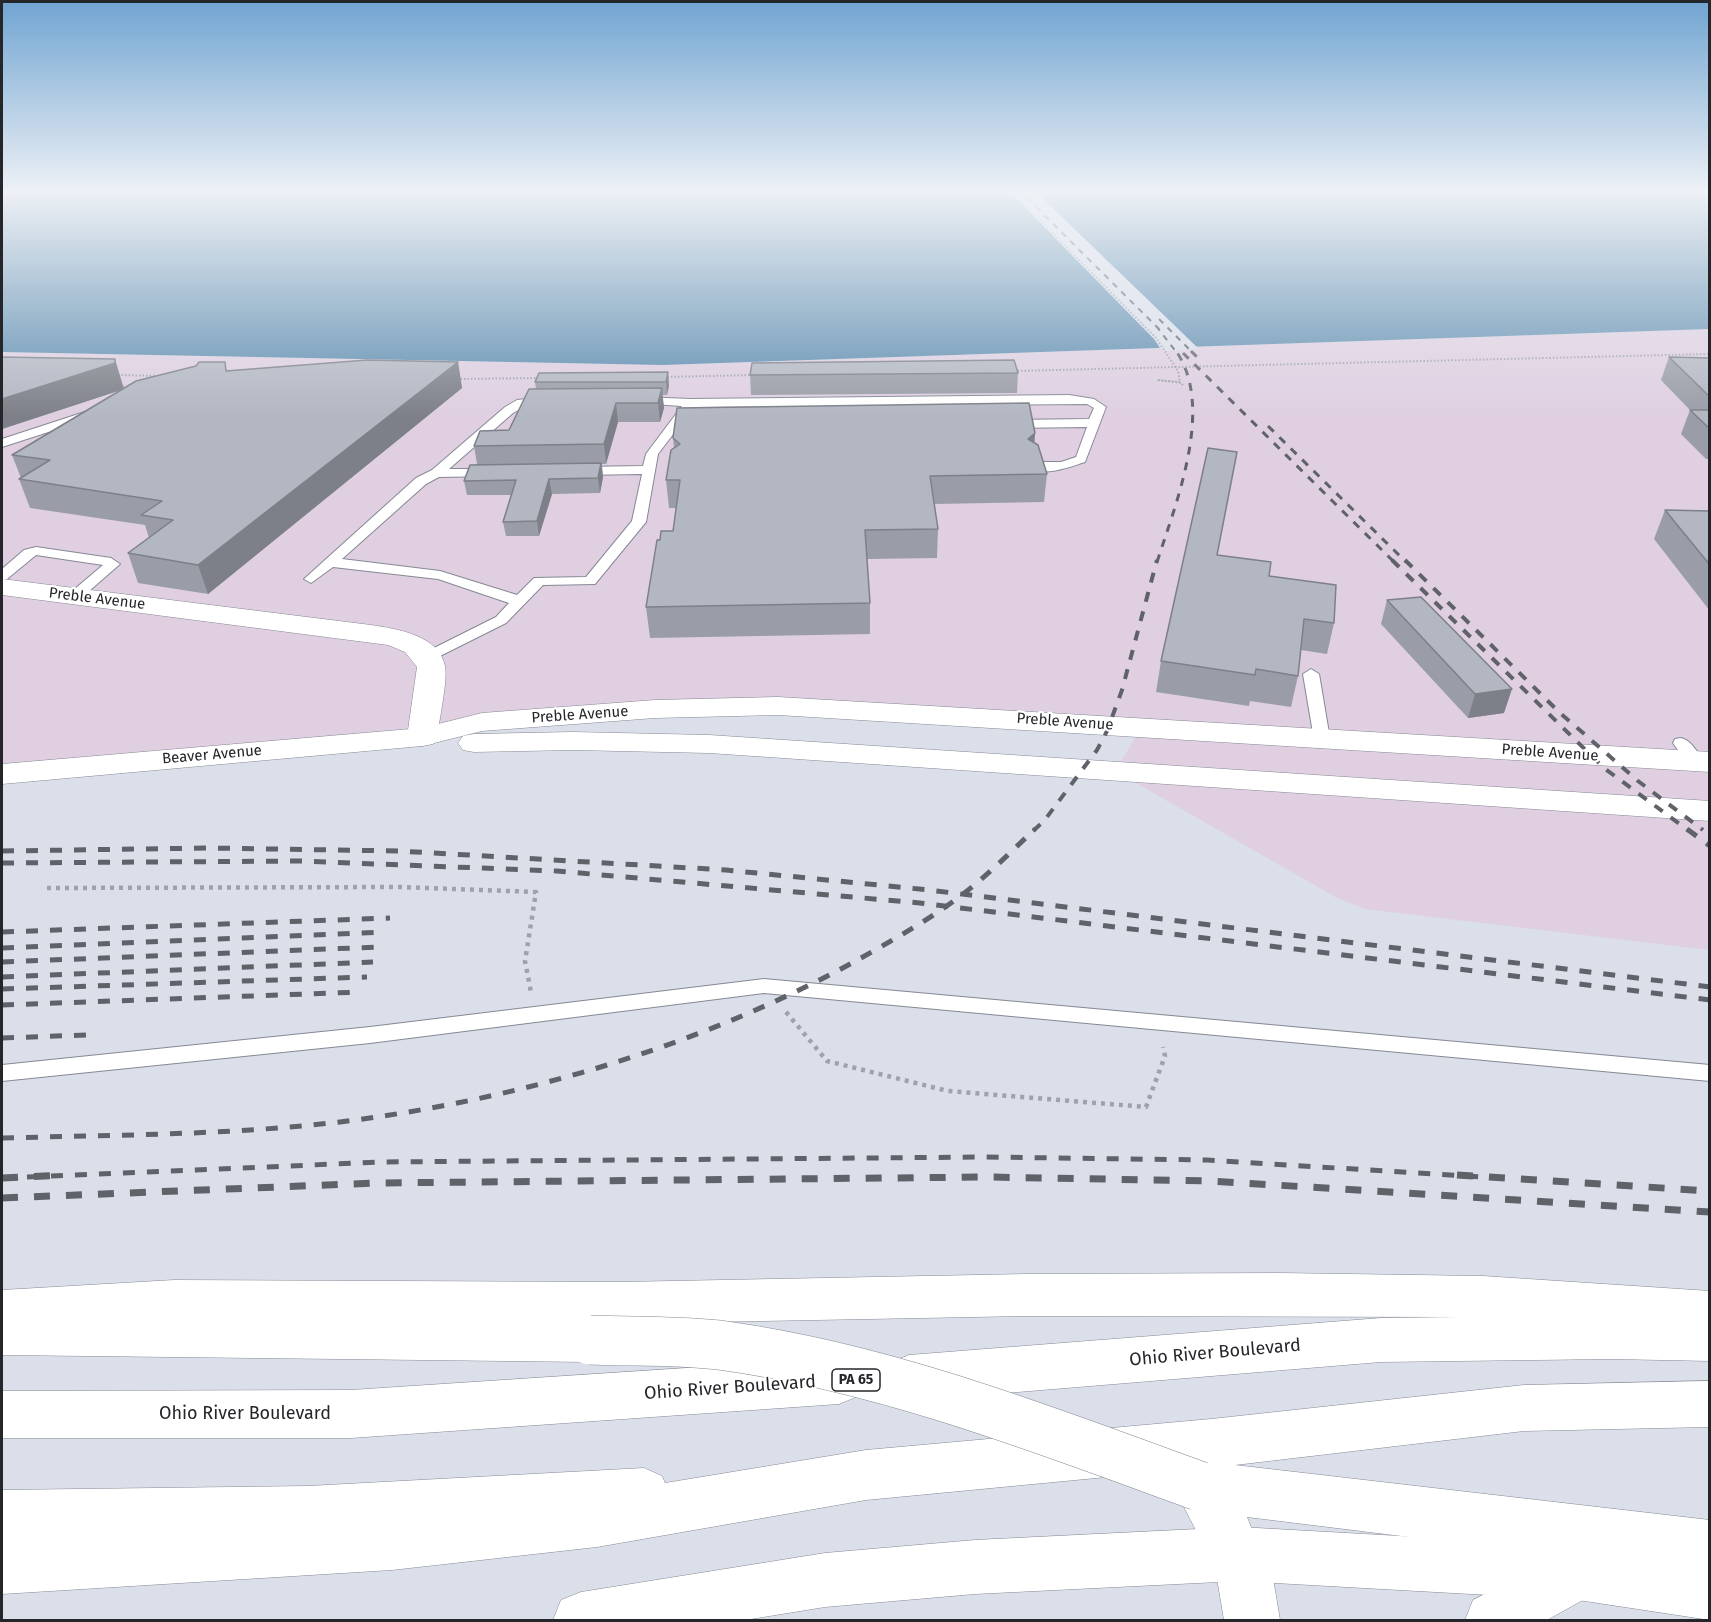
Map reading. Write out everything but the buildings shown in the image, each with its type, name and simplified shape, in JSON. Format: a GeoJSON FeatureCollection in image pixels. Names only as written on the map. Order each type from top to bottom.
{"type":"FeatureCollection","features":[{"type":"Feature","properties":{"kind":"main road","name":"Preble Avenue"},"geometry":{"type":"LineString","coordinates":[[2,586],[392,636],[407,641],[428,657]]}},
{"type":"Feature","properties":{"kind":"main road"},"geometry":{"type":"LineString","coordinates":[[422,737],[432,679],[428,657]]}},
{"type":"Feature","properties":{"kind":"main road","name":"Preble Avenue"},"geometry":{"type":"LineString","coordinates":[[422,737],[482,722],[655,709],[778,706],[1699,762]]}},
{"type":"Feature","properties":{"kind":"main road"},"geometry":{"type":"LineString","coordinates":[[1050,721],[1050,767]]}},
{"type":"Feature","properties":{"kind":"main road","name":"Preble Avenue"},"geometry":{"type":"LineString","coordinates":[[422,737],[484,744],[573,741],[709,744],[1710,811]]}},
{"type":"Feature","properties":{"kind":"main road","name":"Beaver Avenue"},"geometry":{"type":"LineString","coordinates":[[2,774],[422,737]]}},
{"type":"Feature","properties":{"kind":"main road"},"geometry":{"type":"LineString","coordinates":[[1322,738],[1335,786]]}},
{"type":"Feature","properties":{"kind":"main road"},"geometry":{"type":"LineString","coordinates":[[2,1311],[174,1300],[621,1303],[1027,1295],[1279,1294],[1484,1297],[1682,1308],[1710,1312]]}},
{"type":"Feature","properties":{"kind":"main road"},"geometry":{"type":"LineString","coordinates":[[2,1335],[590,1340],[724,1346],[834,1366],[976,1407],[1224,1512],[1578,1573],[1710,1593]]}},
{"type":"Feature","properties":{"kind":"main road","name":"Ohio River Boulevard"},"geometry":{"type":"LineString","coordinates":[[2,1415],[351,1414],[753,1386],[923,1377],[1381,1340],[1612,1337],[1710,1340]]}},
{"type":"Feature","properties":{"kind":"main road"},"geometry":{"type":"LineString","coordinates":[[2,1515],[308,1512],[614,1496],[1211,1443],[1524,1408],[1710,1404]]}},
{"type":"Feature","properties":{"kind":"main road"},"geometry":{"type":"LineString","coordinates":[[2,1568],[414,1540],[597,1521],[866,1475]]}},
{"type":"Feature","properties":{"kind":"main road"},"geometry":{"type":"LineString","coordinates":[[1224,1512],[1251,1602],[1252,1620]]}},
{"type":"Feature","properties":{"kind":"main road"},"geometry":{"type":"LineString","coordinates":[[581,1620],[825,1580],[975,1567],[1224,1512],[1710,1547]]}},
{"type":"Feature","properties":{"kind":"main road"},"geometry":{"type":"LineString","coordinates":[[1493,1620],[1578,1573]]}},
{"type":"Feature","properties":{"kind":"lane"},"geometry":{"type":"LineString","coordinates":[[630,401],[691,403],[1069,399],[1096,404],[1100,411],[1081,459],[1062,465],[1034,466]]}},
{"type":"Feature","properties":{"kind":"lane"},"geometry":{"type":"LineString","coordinates":[[311,579],[421,481],[437,473],[515,405],[560,401]]}},
{"type":"Feature","properties":{"kind":"lane"},"geometry":{"type":"LineString","coordinates":[[428,657],[501,620],[539,581],[590,581],[639,522],[652,453],[691,403]]}},
{"type":"Feature","properties":{"kind":"lane"},"geometry":{"type":"LineString","coordinates":[[2,443],[105,410]]}},
{"type":"Feature","properties":{"kind":"lane"},"geometry":{"type":"LineString","coordinates":[[1003,424],[1096,423]]}},
{"type":"Feature","properties":{"kind":"lane"},"geometry":{"type":"LineString","coordinates":[[672,428],[687,428]]}},
{"type":"Feature","properties":{"kind":"lane"},"geometry":{"type":"LineString","coordinates":[[567,472],[666,471]]}},
{"type":"Feature","properties":{"kind":"lane"},"geometry":{"type":"LineString","coordinates":[[437,473],[508,472]]}},
{"type":"Feature","properties":{"kind":"lane"},"geometry":{"type":"LineString","coordinates":[[2,576],[29,553],[36,551],[111,562],[112,564],[75,596]]}},
{"type":"Feature","properties":{"kind":"lane"},"geometry":{"type":"LineString","coordinates":[[329,562],[440,575],[519,601]]}},
{"type":"Feature","properties":{"kind":"lane"},"geometry":{"type":"LineString","coordinates":[[1311,674],[1322,738]]}},
{"type":"Feature","properties":{"kind":"lane"},"geometry":{"type":"LineString","coordinates":[[2,1072],[346,1038],[764,986],[1710,1073]]}},
{"type":"Feature","properties":{"kind":"path"},"geometry":{"type":"LineString","coordinates":[[1084,266],[1156,339],[1178,370],[1180,382],[1157,380],[1182,383],[1183,387]]}},
{"type":"Feature","properties":{"kind":"path"},"geometry":{"type":"LineString","coordinates":[[1004,372],[1710,354]]}},
{"type":"Feature","properties":{"kind":"path"},"geometry":{"type":"LineString","coordinates":[[115,375],[172,376]]}},
{"type":"Feature","properties":{"kind":"path"},"geometry":{"type":"LineString","coordinates":[[657,377],[765,375]]}},
{"type":"Feature","properties":{"kind":"path"},"geometry":{"type":"LineString","coordinates":[[453,379],[544,378]]}},
{"type":"Feature","properties":{"kind":"path"},"geometry":{"type":"LineString","coordinates":[[47,888],[400,887],[536,892],[525,961],[531,993],[557,1013]]}},
{"type":"Feature","properties":{"kind":"path"},"geometry":{"type":"LineString","coordinates":[[764,986],[828,1061],[948,1090],[1146,1107],[1165,1056],[1158,1022]]}},
{"type":"Feature","properties":{"kind":"shaded area"},"geometry":{"type":"Polygon","coordinates":[[[1709,329],[1709,950],[1365,909],[1337,898],[1115,771],[1142,727],[655,709],[422,737],[2,774],[2,352],[663,365],[1709,329]]]}},
{"type":"Feature","properties":{"kind":"water"},"geometry":{"type":"Polygon","coordinates":[[[2,266],[1709,266],[1709,329],[663,365],[2,352],[2,266]]]}},
{"type":"Feature","properties":{"kind":"pier"},"geometry":{"type":"Polygon","coordinates":[[[1082,266],[1113,266],[1199,349],[1162,351],[1154,339],[1082,266]]]}},
{"type":"Feature","properties":{"kind":"railway"},"geometry":{"type":"LineString","coordinates":[[1095,266],[1156,326]]}},
{"type":"Feature","properties":{"kind":"railway"},"geometry":{"type":"LineString","coordinates":[[1159,319],[1197,357]]}},
{"type":"Feature","properties":{"kind":"railway"},"geometry":{"type":"LineString","coordinates":[[1156,326],[1162,332]]}},
{"type":"Feature","properties":{"kind":"railway"},"geometry":{"type":"LineString","coordinates":[[1156,326],[1177,353]]}},
{"type":"Feature","properties":{"kind":"railway"},"geometry":{"type":"LineString","coordinates":[[1157,562],[1182,484],[1192,427],[1192,399],[1187,374],[1177,353]]}},
{"type":"Feature","properties":{"kind":"railway"},"geometry":{"type":"LineString","coordinates":[[1183,353],[1394,562]]}},
{"type":"Feature","properties":{"kind":"railway"},"geometry":{"type":"LineString","coordinates":[[1268,426],[1406,562]]}},
{"type":"Feature","properties":{"kind":"railway"},"geometry":{"type":"LineString","coordinates":[[1033,831],[1044,821],[1097,750],[1107,731],[1122,690],[1157,560]]}},
{"type":"Feature","properties":{"kind":"railway"},"geometry":{"type":"LineString","coordinates":[[1392,560],[1604,768],[1689,831]]}},
{"type":"Feature","properties":{"kind":"railway"},"geometry":{"type":"LineString","coordinates":[[1405,560],[1559,712],[1638,781],[1703,830]]}},
{"type":"Feature","properties":{"kind":"railway"},"geometry":{"type":"LineString","coordinates":[[963,894],[1035,829]]}},
{"type":"Feature","properties":{"kind":"railway"},"geometry":{"type":"LineString","coordinates":[[1687,829],[1710,846]]}},
{"type":"Feature","properties":{"kind":"railway"},"geometry":{"type":"LineString","coordinates":[[2,851],[209,848],[399,851],[726,870],[963,894]]}},
{"type":"Feature","properties":{"kind":"railway"},"geometry":{"type":"LineString","coordinates":[[2,863],[299,861],[557,871],[946,906]]}},
{"type":"Feature","properties":{"kind":"railway"},"geometry":{"type":"LineString","coordinates":[[946,906],[963,894]]}},
{"type":"Feature","properties":{"kind":"railway"},"geometry":{"type":"LineString","coordinates":[[963,894],[1710,987]]}},
{"type":"Feature","properties":{"kind":"railway"},"geometry":{"type":"LineString","coordinates":[[2,1138],[214,1132],[298,1126],[340,1122],[473,1100],[604,1066],[731,1021],[852,963],[946,906]]}},
{"type":"Feature","properties":{"kind":"railway"},"geometry":{"type":"LineString","coordinates":[[946,906],[1710,1000]]}},
{"type":"Feature","properties":{"kind":"railway"},"geometry":{"type":"LineString","coordinates":[[2,932],[390,918]]}},
{"type":"Feature","properties":{"kind":"railway"},"geometry":{"type":"LineString","coordinates":[[2,948],[384,932]]}},
{"type":"Feature","properties":{"kind":"railway"},"geometry":{"type":"LineString","coordinates":[[2,962],[378,947]]}},
{"type":"Feature","properties":{"kind":"railway"},"geometry":{"type":"LineString","coordinates":[[2,977],[373,962]]}},
{"type":"Feature","properties":{"kind":"railway"},"geometry":{"type":"LineString","coordinates":[[2,989],[367,977]]}},
{"type":"Feature","properties":{"kind":"railway"},"geometry":{"type":"LineString","coordinates":[[2,1005],[361,992]]}},
{"type":"Feature","properties":{"kind":"railway"},"geometry":{"type":"LineString","coordinates":[[2,1038],[86,1035]]}},
{"type":"Feature","properties":{"kind":"railway"},"geometry":{"type":"LineString","coordinates":[[27,1177],[383,1162],[985,1157],[1207,1160],[1482,1177]]}},
{"type":"Feature","properties":{"kind":"railway"},"geometry":{"type":"LineString","coordinates":[[2,1178],[63,1175]]}},
{"type":"Feature","properties":{"kind":"railway"},"geometry":{"type":"LineString","coordinates":[[1457,1175],[1710,1191]]}},
{"type":"Feature","properties":{"kind":"railway"},"geometry":{"type":"LineString","coordinates":[[2,1198],[377,1183],[987,1177],[1211,1181],[1710,1212]]}}]}
